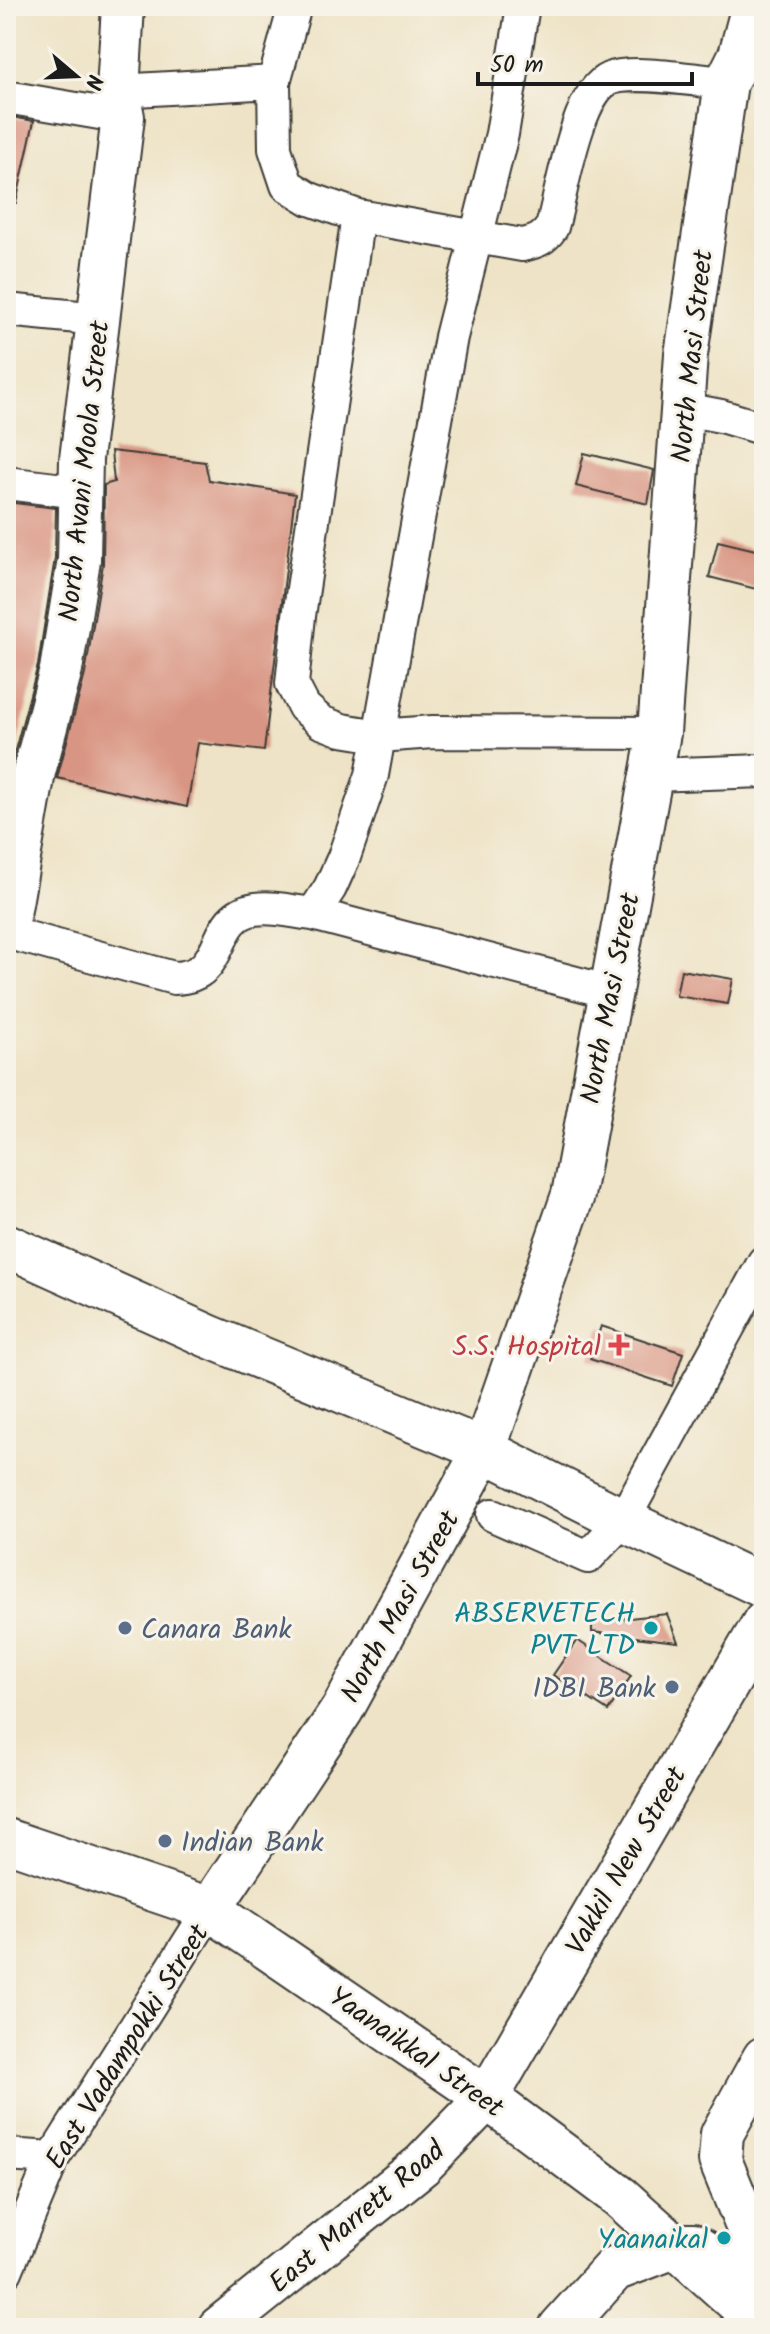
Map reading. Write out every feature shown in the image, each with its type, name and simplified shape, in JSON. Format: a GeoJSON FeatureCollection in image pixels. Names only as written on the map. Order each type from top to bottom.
{"type":"FeatureCollection","features":[{"type":"Feature","properties":{"kind":"highway"},"geometry":{"type":"LineString","coordinates":[[561,2328],[614,2269],[674,2246],[693,2246],[764,2291]]}},
{"type":"Feature","properties":{"kind":"main road","name":"North Avani Moola Street"},"geometry":{"type":"LineString","coordinates":[[6,932],[34,772],[61,670],[79,560],[81,459],[121,104],[123,6]]}},
{"type":"Feature","properties":{"kind":"main road","name":"North Masi Street"},"geometry":{"type":"LineString","coordinates":[[210,1909],[342,1710],[484,1450],[573,1195],[659,733],[686,355],[753,6]]}},
{"type":"Feature","properties":{"kind":"main road"},"geometry":{"type":"LineString","coordinates":[[6,1245],[208,1336],[484,1450],[764,1587]]}},
{"type":"Feature","properties":{"kind":"main road","name":"Vakkil New Street"},"geometry":{"type":"LineString","coordinates":[[487,2098],[764,1622]]}},
{"type":"Feature","properties":{"kind":"main road","name":"Yaanaikkal Street"},"geometry":{"type":"LineString","coordinates":[[6,1840],[210,1909],[487,2098],[620,2197],[764,2326]]}},
{"type":"Feature","properties":{"kind":"main road"},"geometry":{"type":"LineString","coordinates":[[760,2065],[722,2134],[720,2160],[750,2204],[751,2236],[764,2252]]}},
{"type":"Feature","properties":{"kind":"main road","name":"East Marrett Road"},"geometry":{"type":"LineString","coordinates":[[219,2328],[422,2165],[487,2098]]}},
{"type":"Feature","properties":{"kind":"main road"},"geometry":{"type":"LineString","coordinates":[[614,2269],[628,2232],[620,2197]]}},
{"type":"Feature","properties":{"kind":"street"},"geometry":{"type":"LineString","coordinates":[[295,6],[274,82],[275,149],[287,185],[310,199],[358,216],[522,245],[545,237],[552,227],[579,120],[595,90],[608,79],[743,68]]}},
{"type":"Feature","properties":{"kind":"street"},"geometry":{"type":"LineString","coordinates":[[313,914],[330,888],[344,857],[372,775],[451,337],[502,134],[523,6]]}},
{"type":"Feature","properties":{"kind":"street"},"geometry":{"type":"LineString","coordinates":[[6,97],[121,104],[274,82]]}},
{"type":"Feature","properties":{"kind":"street"},"geometry":{"type":"LineString","coordinates":[[358,216],[299,616],[292,684],[304,707],[321,722],[342,730],[379,736],[433,732],[659,733]]}},
{"type":"Feature","properties":{"kind":"street"},"geometry":{"type":"LineString","coordinates":[[6,310],[99,319]]}},
{"type":"Feature","properties":{"kind":"street"},"geometry":{"type":"LineString","coordinates":[[684,409],[764,429]]}},
{"type":"Feature","properties":{"kind":"street"},"geometry":{"type":"LineString","coordinates":[[6,483],[80,492]]}},
{"type":"Feature","properties":{"kind":"street"},"geometry":{"type":"LineString","coordinates":[[651,775],[764,771]]}},
{"type":"Feature","properties":{"kind":"street"},"geometry":{"type":"LineString","coordinates":[[6,932],[174,978],[188,978],[196,976],[209,962],[227,927],[239,914],[267,908],[313,914],[610,992]]}},
{"type":"Feature","properties":{"kind":"street"},"geometry":{"type":"LineString","coordinates":[[493,1515],[588,1557],[623,1520],[764,1262]]}},
{"type":"Feature","properties":{"kind":"street","name":"East Vadampokki Street"},"geometry":{"type":"LineString","coordinates":[[6,2271],[13,2237],[53,2158],[210,1909]]}},
{"type":"Feature","properties":{"kind":"street"},"geometry":{"type":"LineString","coordinates":[[6,2155],[53,2158]]}},
{"type":"Feature","properties":{"kind":"building"},"geometry":{"type":"Polygon","coordinates":[[[6,116],[34,121],[16,203],[6,202],[6,116]]]}},
{"type":"Feature","properties":{"kind":"building"},"geometry":{"type":"Polygon","coordinates":[[[111,451],[205,462],[209,480],[295,494],[264,751],[198,743],[187,807],[57,778],[85,674],[103,564],[104,485],[114,482],[111,451]]]}},
{"type":"Feature","properties":{"kind":"building"},"geometry":{"type":"Polygon","coordinates":[[[584,453],[654,470],[648,504],[576,486],[584,453]]]}},
{"type":"Feature","properties":{"kind":"building"},"geometry":{"type":"Polygon","coordinates":[[[6,502],[56,508],[55,558],[38,665],[11,765],[6,763],[6,502]]]}},
{"type":"Feature","properties":{"kind":"building"},"geometry":{"type":"Polygon","coordinates":[[[718,541],[764,552],[764,591],[709,577],[718,541]]]}},
{"type":"Feature","properties":{"kind":"building"},"geometry":{"type":"Polygon","coordinates":[[[681,970],[733,979],[728,1004],[676,996],[681,970]]]}},
{"type":"Feature","properties":{"kind":"building"},"geometry":{"type":"Polygon","coordinates":[[[601,1326],[683,1353],[672,1386],[590,1359],[601,1326]]]}},
{"type":"Feature","properties":{"kind":"building","name":"ABSERVETECH PVT LTD"},"geometry":{"type":"Polygon","coordinates":[[[667,1614],[678,1642],[592,1632],[592,1622],[667,1614]]]}},
{"type":"Feature","properties":{"kind":"building"},"geometry":{"type":"Polygon","coordinates":[[[577,1640],[631,1676],[608,1711],[553,1675],[577,1640]]]}},
{"type":"Feature","properties":{"kind":"place","name":"S.S. Hospital"},"geometry":{"type":"Point","coordinates":[619,1345]}},
{"type":"Feature","properties":{"kind":"place","name":"Canara Bank"},"geometry":{"type":"Point","coordinates":[125,1628]}},
{"type":"Feature","properties":{"kind":"place","name":"ABSERVETECH PVT LTD"},"geometry":{"type":"Point","coordinates":[651,1628]}},
{"type":"Feature","properties":{"kind":"place","name":"IDBI Bank"},"geometry":{"type":"Point","coordinates":[672,1687]}},
{"type":"Feature","properties":{"kind":"place","name":"Indian Bank"},"geometry":{"type":"Point","coordinates":[165,1841]}},
{"type":"Feature","properties":{"kind":"place","name":"Yaanaikal"},"geometry":{"type":"Point","coordinates":[724,2238]}}]}
